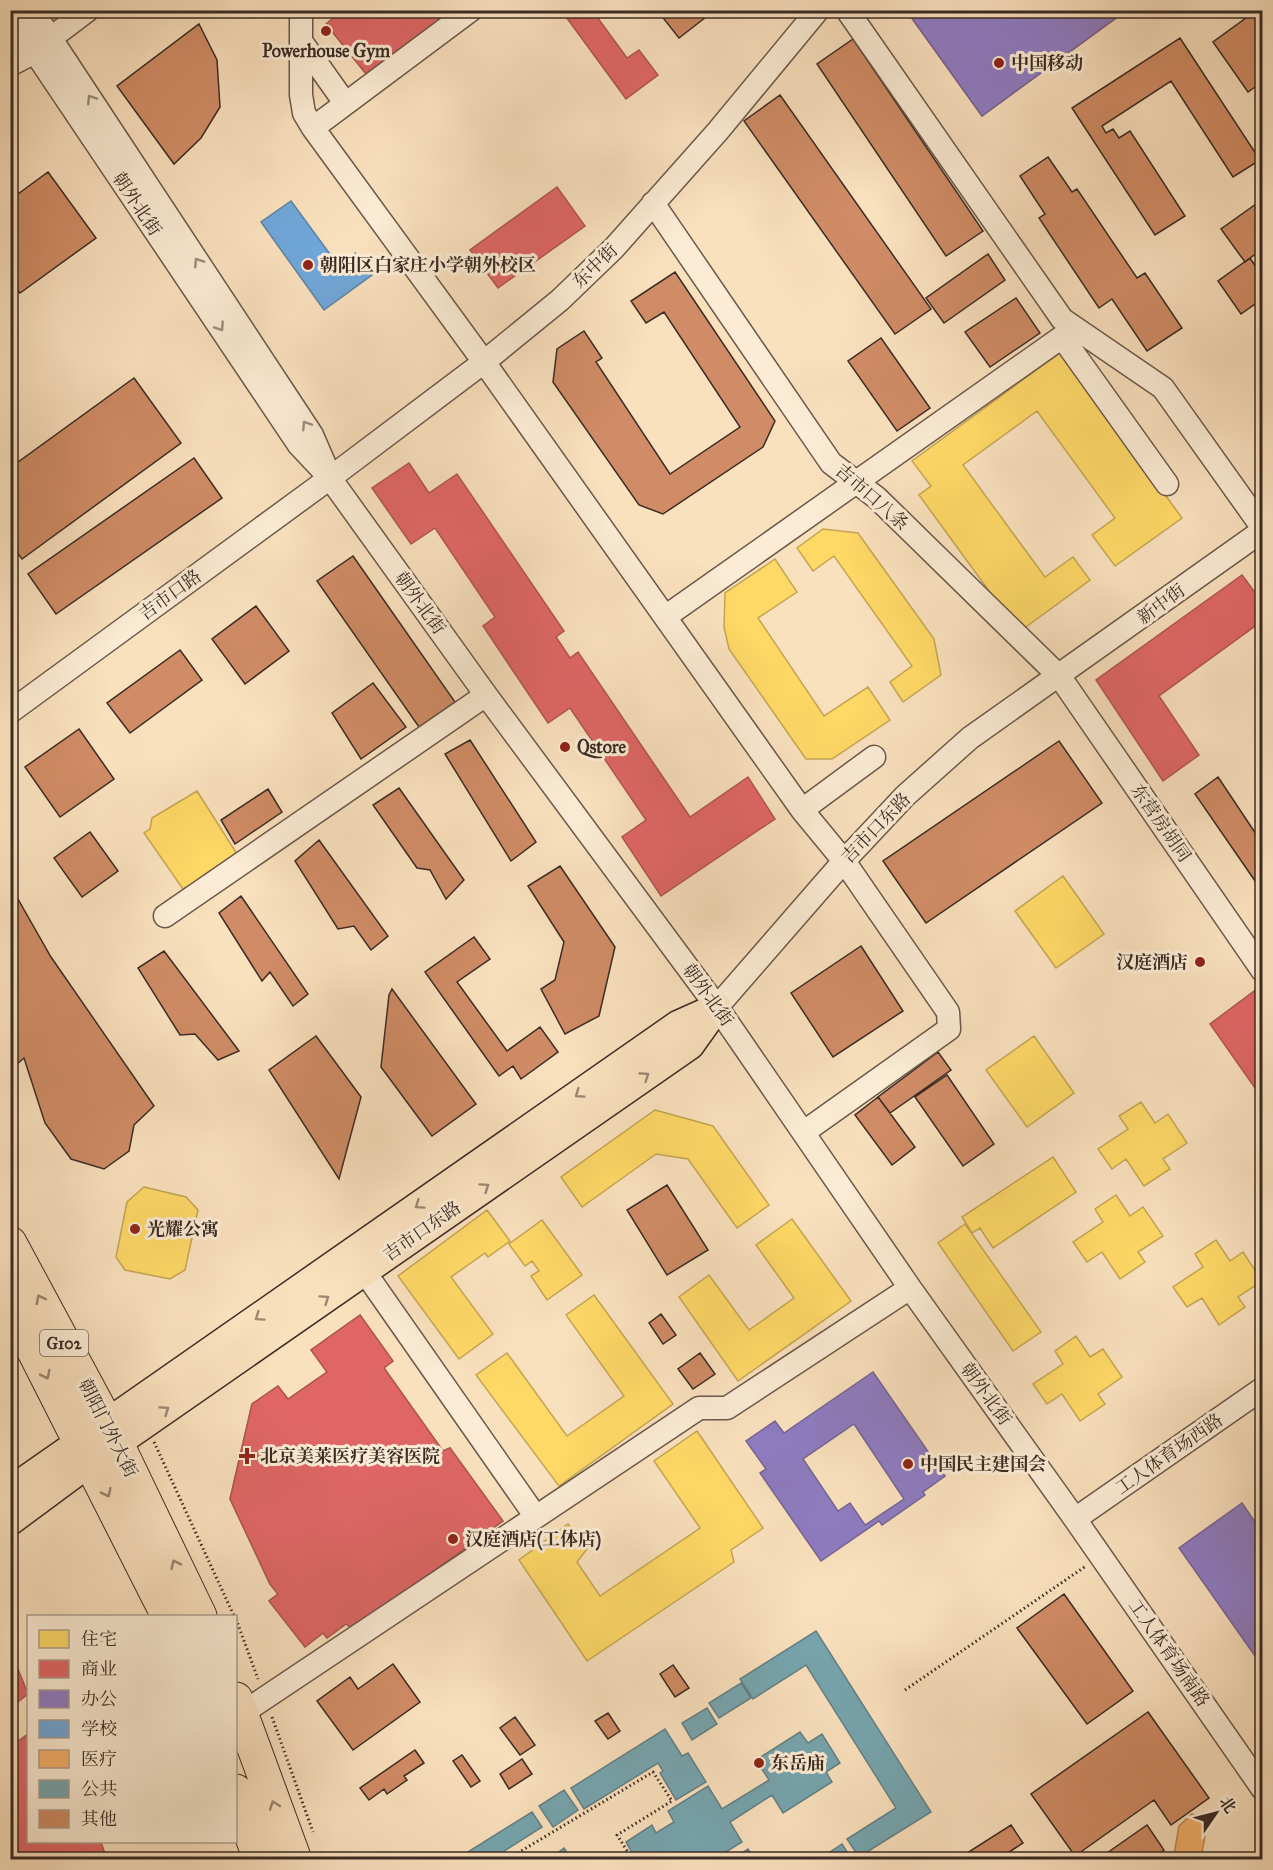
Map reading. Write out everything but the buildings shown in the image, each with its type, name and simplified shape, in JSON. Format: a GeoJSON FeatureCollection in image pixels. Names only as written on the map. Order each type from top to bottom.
{"type":"FeatureCollection","features":[{"type":"Feature","properties":{"kind":"highway","name":"朝阳门外大街"},"geometry":{"type":"LineString","coordinates":[[10,1243],[99,1442],[167,1615]]}},
{"type":"Feature","properties":{"kind":"highway","name":"朝阳门外大街"},"geometry":{"type":"LineString","coordinates":[[10,1304],[99,1442],[199,1615]]}},
{"type":"Feature","properties":{"kind":"highway"},"geometry":{"type":"LineString","coordinates":[[247,1704],[309,1849]]}},
{"type":"Feature","properties":{"kind":"highway"},"geometry":{"type":"LineString","coordinates":[[237,1794],[260,1860]]}},
{"type":"Feature","properties":{"kind":"main road","name":"吉市口东路"},"geometry":{"type":"LineString","coordinates":[[99,1442],[145,1424],[690,1045],[717,1007]]}},
{"type":"Feature","properties":{"kind":"main road","name":"吉市口东路"},"geometry":{"type":"LineString","coordinates":[[99,1442],[678,1025],[717,1007]]}},
{"type":"Feature","properties":{"kind":"main road"},"geometry":{"type":"LineString","coordinates":[[10,1491],[99,1442]]}},
{"type":"Feature","properties":{"kind":"main road"},"geometry":{"type":"LineString","coordinates":[[10,1521],[99,1442]]}},
{"type":"Feature","properties":{"kind":"street","name":"朝外北街"},"geometry":{"type":"LineString","coordinates":[[32,10],[43,45]]}},
{"type":"Feature","properties":{"kind":"street"},"geometry":{"type":"LineString","coordinates":[[10,65],[43,45],[87,10]]}},
{"type":"Feature","properties":{"kind":"street"},"geometry":{"type":"LineString","coordinates":[[304,10],[301,17],[301,95],[304,113],[313,128],[484,362],[802,810],[844,861],[948,1012],[949,1029],[804,1132]]}},
{"type":"Feature","properties":{"kind":"street"},"geometry":{"type":"LineString","coordinates":[[313,128],[471,10]]}},
{"type":"Feature","properties":{"kind":"street","name":"东中街"},"geometry":{"type":"LineString","coordinates":[[330,478],[484,362],[560,300],[614,248],[718,131],[818,10]]}},
{"type":"Feature","properties":{"kind":"street"},"geometry":{"type":"LineString","coordinates":[[847,10],[1062,319],[1163,388],[1263,529]]}},
{"type":"Feature","properties":{"kind":"street","name":"朝外北街"},"geometry":{"type":"LineString","coordinates":[[10,15],[43,45],[312,435],[330,478],[486,695],[717,1007],[910,1288],[1075,1519]]}},
{"type":"Feature","properties":{"kind":"street"},"geometry":{"type":"LineString","coordinates":[[301,41],[345,104]]}},
{"type":"Feature","properties":{"kind":"street","name":"吉市口八条"},"geometry":{"type":"LineString","coordinates":[[653,203],[831,463],[877,498],[1060,676]]}},
{"type":"Feature","properties":{"kind":"street"},"geometry":{"type":"LineString","coordinates":[[665,617],[1062,337],[1167,484]]}},
{"type":"Feature","properties":{"kind":"street","name":"吉市口路"},"geometry":{"type":"LineString","coordinates":[[10,712],[330,478]]}},
{"type":"Feature","properties":{"kind":"street","name":"新中街"},"geometry":{"type":"LineString","coordinates":[[1060,676],[1263,529]]}},
{"type":"Feature","properties":{"kind":"street","name":"吉市口东路"},"geometry":{"type":"LineString","coordinates":[[717,1007],[844,861],[905,796],[970,738],[1060,676]]}},
{"type":"Feature","properties":{"kind":"street","name":"东营房胡同"},"geometry":{"type":"LineString","coordinates":[[1060,676],[1263,970]]}},
{"type":"Feature","properties":{"kind":"street"},"geometry":{"type":"LineString","coordinates":[[165,916],[486,695]]}},
{"type":"Feature","properties":{"kind":"street"},"geometry":{"type":"LineString","coordinates":[[802,810],[874,757]]}},
{"type":"Feature","properties":{"kind":"street"},"geometry":{"type":"LineString","coordinates":[[364,1271],[536,1516]]}},
{"type":"Feature","properties":{"kind":"street"},"geometry":{"type":"LineString","coordinates":[[247,1704],[699,1408],[727,1408],[910,1288]]}},
{"type":"Feature","properties":{"kind":"street","name":"工人体育场西路"},"geometry":{"type":"LineString","coordinates":[[1075,1519],[1263,1389]]}},
{"type":"Feature","properties":{"kind":"street","name":"工人体育场南路"},"geometry":{"type":"LineString","coordinates":[[1075,1519],[1263,1788]]}},
{"type":"Feature","properties":{"kind":"path"},"geometry":{"type":"LineString","coordinates":[[145,1424],[234,1615]]}},
{"type":"Feature","properties":{"kind":"path"},"geometry":{"type":"LineString","coordinates":[[905,1690],[1101,1556]]}},
{"type":"Feature","properties":{"kind":"path"},"geometry":{"type":"LineString","coordinates":[[237,1632],[247,1704],[309,1849],[322,1860]]}},
{"type":"Feature","properties":{"kind":"path"},"geometry":{"type":"LineString","coordinates":[[507,1860],[653,1772],[672,1801],[617,1834],[633,1860]]}},
{"type":"Feature","properties":{"kind":"place","name":"Powerhouse Gym"},"geometry":{"type":"Point","coordinates":[326,31]}},
{"type":"Feature","properties":{"kind":"place","name":"中国移动"},"geometry":{"type":"Point","coordinates":[999,63]}},
{"type":"Feature","properties":{"kind":"place","name":"朝阳区白家庄小学朝外校区"},"geometry":{"type":"Point","coordinates":[308,265]}},
{"type":"Feature","properties":{"kind":"place","name":"Qstore"},"geometry":{"type":"Point","coordinates":[565,747]}},
{"type":"Feature","properties":{"kind":"place","name":"汉庭酒店"},"geometry":{"type":"Point","coordinates":[1200,962]}},
{"type":"Feature","properties":{"kind":"place","name":"光耀公寓"},"geometry":{"type":"Point","coordinates":[135,1229]}},
{"type":"Feature","properties":{"kind":"place","name":"北京美莱医疗美容医院"},"geometry":{"type":"Point","coordinates":[247,1456]}},
{"type":"Feature","properties":{"kind":"place","name":"中国民主建国会"},"geometry":{"type":"Point","coordinates":[908,1464]}},
{"type":"Feature","properties":{"kind":"place","name":"汉庭酒店(工体店)"},"geometry":{"type":"Point","coordinates":[453,1539]}},
{"type":"Feature","properties":{"kind":"place","name":"东岳庙"},"geometry":{"type":"Point","coordinates":[759,1763]}}]}
